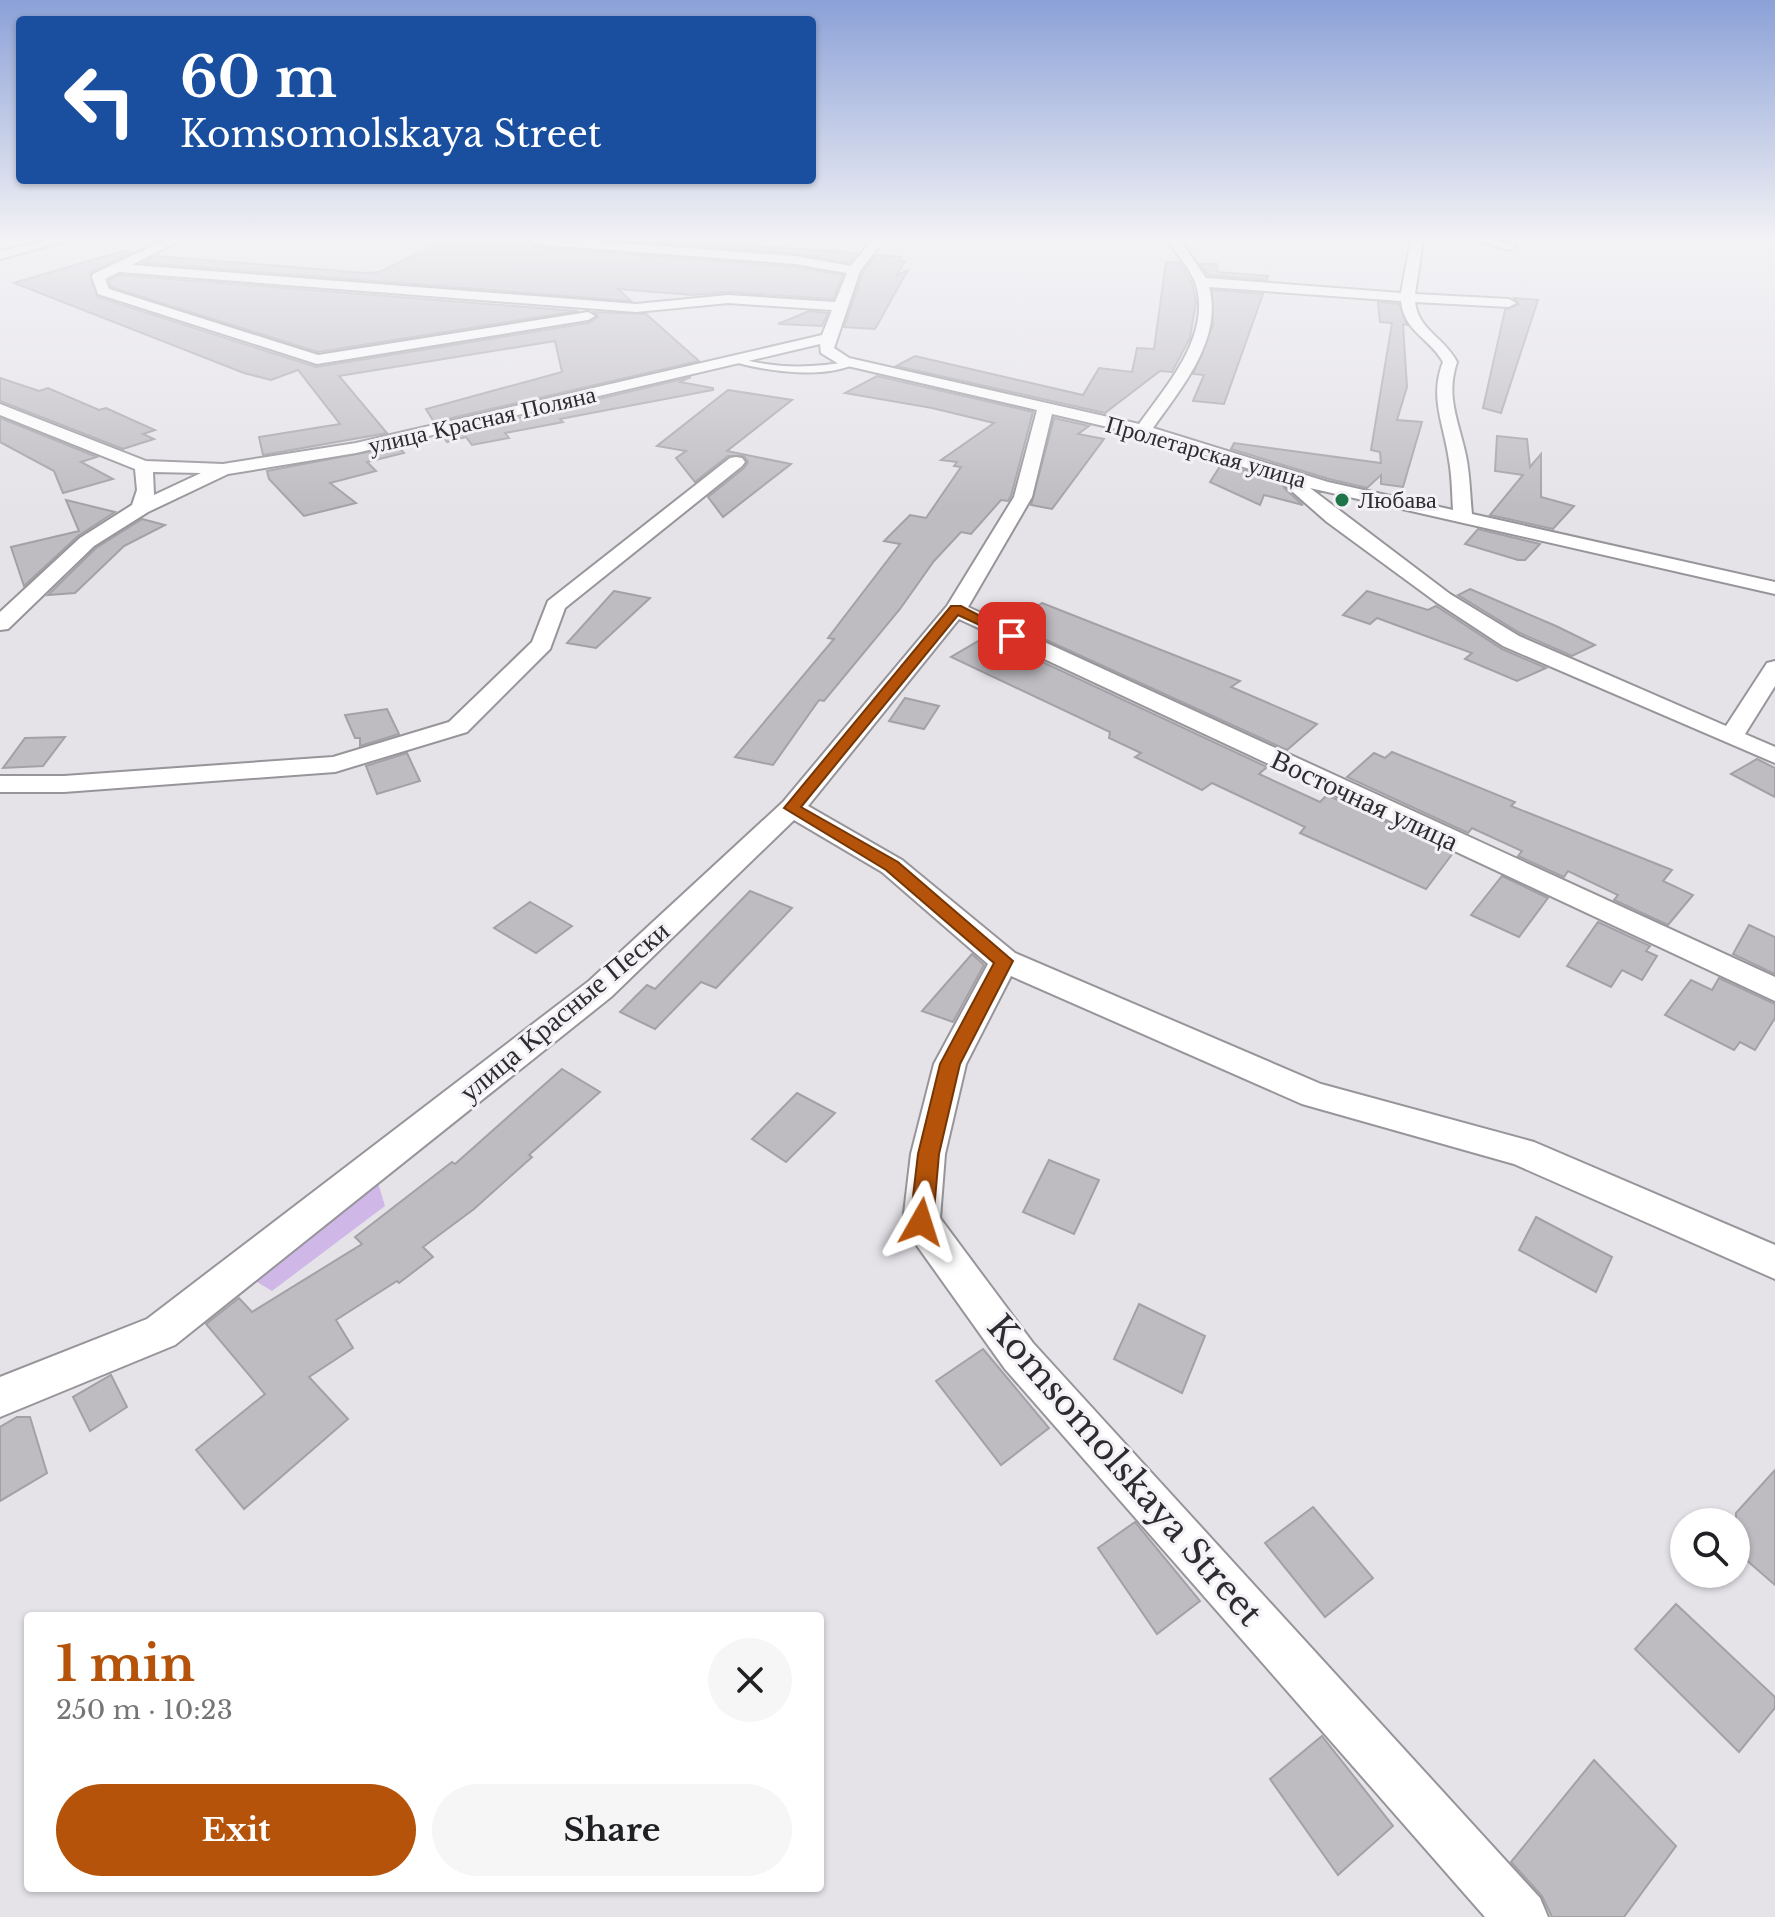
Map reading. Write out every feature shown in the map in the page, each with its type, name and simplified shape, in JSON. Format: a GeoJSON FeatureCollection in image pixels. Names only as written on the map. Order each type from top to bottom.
{"type":"FeatureCollection","features":[{"type":"Feature","properties":{"kind":"street"},"geometry":{"type":"LineString","coordinates":[[222,329],[317,360],[504,329]]}},
{"type":"Feature","properties":{"kind":"street"},"geometry":{"type":"LineString","coordinates":[[828,338],[832,329]]}},
{"type":"Feature","properties":{"kind":"street"},"geometry":{"type":"LineString","coordinates":[[1143,430],[1191,362],[1202,329]]}},
{"type":"Feature","properties":{"kind":"street"},"geometry":{"type":"LineString","coordinates":[[1420,329],[1444,348],[1450,362],[1441,382],[1458,457],[1463,515]]}},
{"type":"Feature","properties":{"kind":"street","name":"Пролетарская улица"},"geometry":{"type":"LineString","coordinates":[[828,338],[826,350],[853,363],[1143,430],[1284,476],[1775,588]]}},
{"type":"Feature","properties":{"kind":"street","name":"улица Красная Поляна"},"geometry":{"type":"LineString","coordinates":[[0,624],[87,542],[141,508],[224,469],[356,448],[741,361],[828,338]]}},
{"type":"Feature","properties":{"kind":"street"},"geometry":{"type":"LineString","coordinates":[[0,409],[144,466],[224,469]]}},
{"type":"Feature","properties":{"kind":"street","name":"улица Красные Пески"},"geometry":{"type":"LineString","coordinates":[[0,1397],[161,1332],[600,989],[792,808],[956,609],[1023,497],[1045,409]]}},
{"type":"Feature","properties":{"kind":"street"},"geometry":{"type":"LineString","coordinates":[[0,784],[64,784],[335,764],[458,727],[542,644],[555,605],[736,462]]}},
{"type":"Feature","properties":{"kind":"street"},"geometry":{"type":"LineString","coordinates":[[141,508],[146,490],[144,466]]}},
{"type":"Feature","properties":{"kind":"street"},"geometry":{"type":"LineString","coordinates":[[1284,476],[1334,518],[1443,598],[1511,641],[1775,756]]}},
{"type":"Feature","properties":{"kind":"street","name":"Восточная улица"},"geometry":{"type":"LineString","coordinates":[[956,609],[1775,990]]}},
{"type":"Feature","properties":{"kind":"street"},"geometry":{"type":"LineString","coordinates":[[1731,737],[1775,668]]}},
{"type":"Feature","properties":{"kind":"street"},"geometry":{"type":"LineString","coordinates":[[792,808],[892,866],[1004,961],[1314,1095],[1522,1152],[1775,1262]]}},
{"type":"Feature","properties":{"kind":"street","name":"Komsomolskaya Street"},"geometry":{"type":"LineString","coordinates":[[1004,961],[950,1064],[928,1154],[921,1222],[1019,1356],[1521,1917]]}},
{"type":"Feature","properties":{"kind":"lane"},"geometry":{"type":"LineString","coordinates":[[741,361],[768,370],[796,371],[821,370],[853,363]]}},
{"type":"Feature","properties":{"kind":"shaded area"},"geometry":{"type":"Polygon","coordinates":[[[378,1183],[385,1206],[272,1291],[252,1279],[378,1183]]]}},
{"type":"Feature","properties":{"kind":"building"},"geometry":{"type":"Polygon","coordinates":[[[133,329],[199,329],[316,367],[548,329],[663,329],[699,361],[434,422],[426,409],[562,372],[555,341],[339,376],[387,433],[263,455],[259,437],[340,424],[298,370],[271,380],[244,373],[133,329]]]}},
{"type":"Feature","properties":{"kind":"building"},"geometry":{"type":"Polygon","coordinates":[[[246,329],[461,329],[318,352],[246,329]]]}},
{"type":"Feature","properties":{"kind":"building"},"geometry":{"type":"Polygon","coordinates":[[[1157,329],[1191,329],[1172,372],[1160,371],[1105,413],[896,366],[915,356],[1083,395],[1099,368],[1132,372],[1137,348],[1154,349],[1157,329]]]}},
{"type":"Feature","properties":{"kind":"building"},"geometry":{"type":"Polygon","coordinates":[[[1211,329],[1250,329],[1224,404],[1193,401],[1204,375],[1193,374],[1211,329]]]}},
{"type":"Feature","properties":{"kind":"building"},"geometry":{"type":"Polygon","coordinates":[[[1391,329],[1403,329],[1407,387],[1397,420],[1422,422],[1403,487],[1381,484],[1381,475],[1367,488],[1231,449],[1234,443],[1381,463],[1380,452],[1371,450],[1391,329]]]}},
{"type":"Feature","properties":{"kind":"building"},"geometry":{"type":"Polygon","coordinates":[[[1501,329],[1528,329],[1501,413],[1483,408],[1501,329]]]}},
{"type":"Feature","properties":{"kind":"building"},"geometry":{"type":"Polygon","coordinates":[[[877,376],[1033,412],[1011,496],[1008,501],[1001,500],[971,534],[961,532],[934,561],[900,609],[824,701],[819,700],[773,765],[735,757],[834,639],[828,638],[900,544],[884,541],[910,515],[926,518],[961,467],[954,466],[957,462],[941,460],[994,423],[932,408],[845,393],[877,376]]]}},
{"type":"Feature","properties":{"kind":"building"},"geometry":{"type":"Polygon","coordinates":[[[691,377],[680,382],[713,390],[560,419],[563,422],[505,433],[509,438],[472,445],[466,437],[447,442],[443,436],[691,377]]]}},
{"type":"Feature","properties":{"kind":"building"},"geometry":{"type":"Polygon","coordinates":[[[0,378],[39,391],[48,388],[99,410],[106,408],[155,430],[143,434],[154,439],[123,449],[0,401],[0,378]]]}},
{"type":"Feature","properties":{"kind":"building"},"geometry":{"type":"Polygon","coordinates":[[[728,390],[792,400],[727,451],[791,464],[723,517],[708,497],[744,468],[748,462],[744,456],[728,456],[695,482],[676,458],[686,451],[657,446],[728,390]]]}},
{"type":"Feature","properties":{"kind":"building"},"geometry":{"type":"Polygon","coordinates":[[[0,418],[97,457],[81,462],[113,479],[63,493],[54,471],[0,442],[0,418]]]}},
{"type":"Feature","properties":{"kind":"building"},"geometry":{"type":"Polygon","coordinates":[[[1054,418],[1089,426],[1078,434],[1104,439],[1052,509],[1031,505],[1054,418]]]}},
{"type":"Feature","properties":{"kind":"building"},"geometry":{"type":"Polygon","coordinates":[[[1497,436],[1527,439],[1530,467],[1541,454],[1541,497],[1574,506],[1553,529],[1490,515],[1523,475],[1495,471],[1497,436]]]}},
{"type":"Feature","properties":{"kind":"building"},"geometry":{"type":"Polygon","coordinates":[[[398,446],[404,453],[367,462],[376,471],[330,483],[356,503],[304,516],[269,479],[267,471],[398,446]]]}},
{"type":"Feature","properties":{"kind":"building"},"geometry":{"type":"Polygon","coordinates":[[[1222,463],[1282,482],[1284,488],[1303,505],[1264,495],[1260,505],[1210,482],[1222,463]]]}},
{"type":"Feature","properties":{"kind":"building"},"geometry":{"type":"Polygon","coordinates":[[[66,500],[115,512],[78,536],[24,586],[11,547],[79,531],[66,500]]]}},
{"type":"Feature","properties":{"kind":"building"},"geometry":{"type":"Polygon","coordinates":[[[142,519],[165,525],[124,546],[75,593],[48,595],[96,548],[142,519]]]}},
{"type":"Feature","properties":{"kind":"building"},"geometry":{"type":"Polygon","coordinates":[[[1478,529],[1540,544],[1525,560],[1518,560],[1465,544],[1478,529]]]}},
{"type":"Feature","properties":{"kind":"building"},"geometry":{"type":"Polygon","coordinates":[[[1470,589],[1595,645],[1572,656],[1520,633],[1458,595],[1470,589]]]}},
{"type":"Feature","properties":{"kind":"building"},"geometry":{"type":"Polygon","coordinates":[[[614,591],[650,598],[596,648],[567,643],[614,591]]]}},
{"type":"Feature","properties":{"kind":"building"},"geometry":{"type":"Polygon","coordinates":[[[1367,591],[1428,610],[1436,606],[1502,649],[1546,668],[1517,681],[1465,659],[1472,653],[1377,618],[1370,624],[1343,615],[1367,591]]]}},
{"type":"Feature","properties":{"kind":"building"},"geometry":{"type":"Polygon","coordinates":[[[1042,603],[1240,681],[1231,687],[1317,724],[1287,750],[1009,623],[1042,603]]]}},
{"type":"Feature","properties":{"kind":"building"},"geometry":{"type":"Polygon","coordinates":[[[987,636],[1267,767],[1259,774],[1320,802],[1327,795],[1453,853],[1426,889],[1300,833],[1305,827],[1212,783],[1202,790],[1135,757],[1141,753],[1109,738],[1110,732],[951,657],[987,636]]]}},
{"type":"Feature","properties":{"kind":"building"},"geometry":{"type":"Polygon","coordinates":[[[905,698],[939,706],[924,729],[889,721],[905,698]]]}},
{"type":"Feature","properties":{"kind":"building"},"geometry":{"type":"Polygon","coordinates":[[[387,709],[399,734],[360,746],[360,738],[355,738],[345,715],[387,709]]]}},
{"type":"Feature","properties":{"kind":"building"},"geometry":{"type":"Polygon","coordinates":[[[65,737],[43,766],[3,768],[25,738],[65,737]]]}},
{"type":"Feature","properties":{"kind":"building"},"geometry":{"type":"Polygon","coordinates":[[[1392,752],[1515,802],[1511,806],[1672,870],[1663,881],[1693,895],[1668,925],[1614,900],[1618,895],[1568,871],[1564,877],[1518,856],[1522,851],[1472,828],[1468,833],[1347,777],[1374,753],[1385,758],[1392,752]]]}},
{"type":"Feature","properties":{"kind":"building"},"geometry":{"type":"Polygon","coordinates":[[[407,753],[420,781],[377,794],[366,766],[407,753]]]}},
{"type":"Feature","properties":{"kind":"building"},"geometry":{"type":"Polygon","coordinates":[[[1757,759],[1775,768],[1775,797],[1731,774],[1757,759]]]}},
{"type":"Feature","properties":{"kind":"building"},"geometry":{"type":"Polygon","coordinates":[[[1502,876],[1548,898],[1519,937],[1471,915],[1502,876]]]}},
{"type":"Feature","properties":{"kind":"building"},"geometry":{"type":"Polygon","coordinates":[[[750,891],[792,908],[716,988],[701,982],[655,1029],[620,1012],[647,985],[655,989],[750,891]]]}},
{"type":"Feature","properties":{"kind":"building"},"geometry":{"type":"Polygon","coordinates":[[[530,902],[572,926],[536,953],[494,928],[530,902]]]}},
{"type":"Feature","properties":{"kind":"building"},"geometry":{"type":"Polygon","coordinates":[[[1598,922],[1650,946],[1646,951],[1657,956],[1642,980],[1622,970],[1611,987],[1567,966],[1598,922]]]}},
{"type":"Feature","properties":{"kind":"building"},"geometry":{"type":"Polygon","coordinates":[[[1749,925],[1775,937],[1775,974],[1733,954],[1749,925]]]}},
{"type":"Feature","properties":{"kind":"building"},"geometry":{"type":"Polygon","coordinates":[[[972,954],[984,965],[953,1022],[922,1011],[972,954]]]}},
{"type":"Feature","properties":{"kind":"building"},"geometry":{"type":"Polygon","coordinates":[[[1719,978],[1775,1004],[1775,1018],[1755,1050],[1740,1042],[1734,1050],[1665,1015],[1691,980],[1712,990],[1719,978]]]}},
{"type":"Feature","properties":{"kind":"building"},"geometry":{"type":"Polygon","coordinates":[[[562,1069],[600,1092],[474,1209],[423,1247],[433,1257],[399,1283],[397,1281],[336,1320],[353,1348],[309,1377],[348,1419],[244,1509],[196,1450],[265,1394],[206,1324],[239,1298],[252,1312],[362,1244],[355,1237],[452,1162],[455,1164],[562,1069]]]}},
{"type":"Feature","properties":{"kind":"building"},"geometry":{"type":"Polygon","coordinates":[[[797,1093],[835,1113],[786,1162],[752,1139],[797,1093]]]}},
{"type":"Feature","properties":{"kind":"building"},"geometry":{"type":"Polygon","coordinates":[[[1049,1160],[1099,1180],[1074,1234],[1023,1212],[1049,1160]]]}},
{"type":"Feature","properties":{"kind":"building"},"geometry":{"type":"Polygon","coordinates":[[[1536,1217],[1612,1257],[1596,1292],[1519,1250],[1536,1217]]]}},
{"type":"Feature","properties":{"kind":"building"},"geometry":{"type":"Polygon","coordinates":[[[1139,1304],[1205,1336],[1182,1393],[1114,1359],[1139,1304]]]}},
{"type":"Feature","properties":{"kind":"building"},"geometry":{"type":"Polygon","coordinates":[[[983,1349],[1049,1428],[1001,1465],[936,1381],[983,1349]]]}},
{"type":"Feature","properties":{"kind":"building"},"geometry":{"type":"Polygon","coordinates":[[[111,1375],[127,1407],[90,1431],[73,1397],[111,1375]]]}},
{"type":"Feature","properties":{"kind":"building"},"geometry":{"type":"Polygon","coordinates":[[[17,1417],[30,1417],[47,1473],[0,1501],[0,1427],[17,1417]]]}},
{"type":"Feature","properties":{"kind":"building"},"geometry":{"type":"Polygon","coordinates":[[[1775,1470],[1775,1585],[1750,1563],[1750,1508],[1741,1508],[1775,1470]]]}},
{"type":"Feature","properties":{"kind":"building"},"geometry":{"type":"Polygon","coordinates":[[[1313,1507],[1373,1578],[1325,1617],[1265,1543],[1313,1507]]]}},
{"type":"Feature","properties":{"kind":"building"},"geometry":{"type":"Polygon","coordinates":[[[1135,1522],[1200,1601],[1157,1634],[1098,1548],[1135,1522]]]}},
{"type":"Feature","properties":{"kind":"building"},"geometry":{"type":"Polygon","coordinates":[[[1676,1604],[1775,1697],[1775,1708],[1739,1752],[1635,1649],[1676,1604]]]}},
{"type":"Feature","properties":{"kind":"building"},"geometry":{"type":"Polygon","coordinates":[[[1322,1736],[1393,1826],[1338,1875],[1270,1779],[1322,1736]]]}},
{"type":"Feature","properties":{"kind":"building"},"geometry":{"type":"Polygon","coordinates":[[[1594,1760],[1676,1846],[1624,1917],[1552,1917],[1542,1896],[1511,1862],[1594,1760]]]}},
{"type":"Feature","properties":{"kind":"place","name":"Любава"},"geometry":{"type":"Point","coordinates":[1342,500]}},
{"type":"Feature","properties":{"kind":"route"},"geometry":{"type":"LineString","coordinates":[[921,1222],[928,1154],[950,1064],[1004,961],[892,866],[792,808],[956,609],[1012,636]]}}]}
